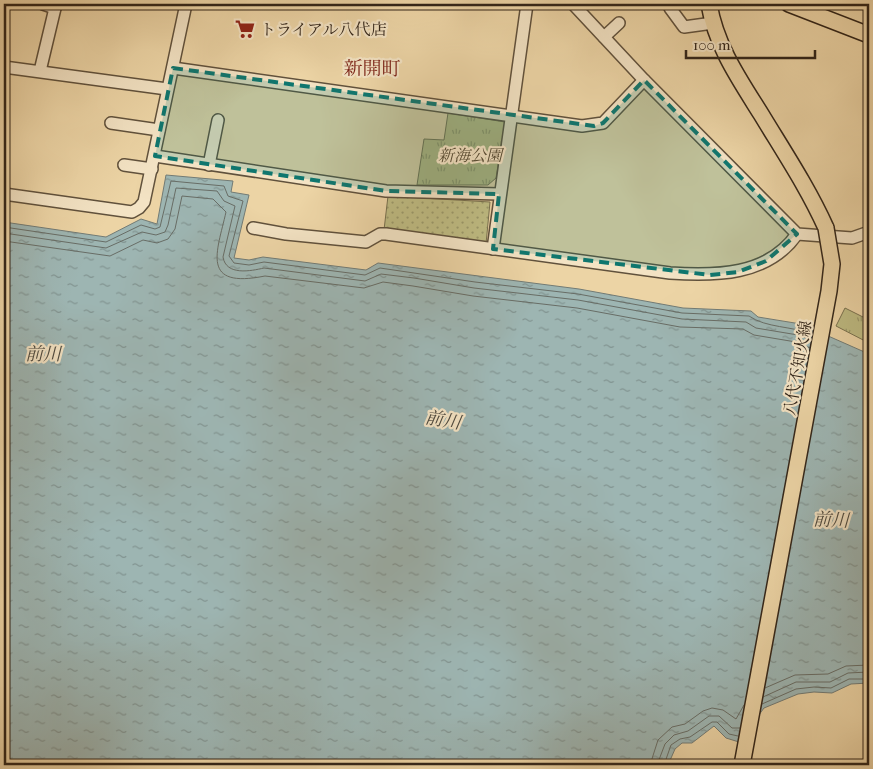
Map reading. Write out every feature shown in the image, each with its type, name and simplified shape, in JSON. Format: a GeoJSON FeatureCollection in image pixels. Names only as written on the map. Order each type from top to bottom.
{"type":"FeatureCollection","features":[{"type":"Feature","properties":{"kind":"main road","name":"八代不知火線"},"geometry":{"type":"LineString","coordinates":[[710,4],[713,23],[726,58],[811,195],[826,228],[832,264],[829,291],[742,765]]}},
{"type":"Feature","properties":{"kind":"main road"},"geometry":{"type":"LineString","coordinates":[[789,4],[869,35]]}},
{"type":"Feature","properties":{"kind":"main road"},"geometry":{"type":"LineString","coordinates":[[815,4],[869,25]]}},
{"type":"Feature","properties":{"kind":"street"},"geometry":{"type":"LineString","coordinates":[[40,71],[56,6],[42,4]]}},
{"type":"Feature","properties":{"kind":"street"},"geometry":{"type":"LineString","coordinates":[[4,194],[132,212],[139,208],[144,202],[155,156],[167,89],[186,4]]}},
{"type":"Feature","properties":{"kind":"street"},"geometry":{"type":"LineString","coordinates":[[493,249],[499,194],[512,117],[527,4]]}},
{"type":"Feature","properties":{"kind":"street"},"geometry":{"type":"LineString","coordinates":[[573,4],[644,80],[797,234],[852,238],[869,232]]}},
{"type":"Feature","properties":{"kind":"street"},"geometry":{"type":"LineString","coordinates":[[670,8],[684,27],[713,23]]}},
{"type":"Feature","properties":{"kind":"street"},"geometry":{"type":"LineString","coordinates":[[604,37],[619,23]]}},
{"type":"Feature","properties":{"kind":"street"},"geometry":{"type":"LineString","coordinates":[[4,67],[167,89]]}},
{"type":"Feature","properties":{"kind":"street"},"geometry":{"type":"LineString","coordinates":[[173,68],[512,117],[594,126],[604,123],[644,80]]}},
{"type":"Feature","properties":{"kind":"street"},"geometry":{"type":"LineString","coordinates":[[210,165],[218,120]]}},
{"type":"Feature","properties":{"kind":"street"},"geometry":{"type":"LineString","coordinates":[[111,123],[159,130]]}},
{"type":"Feature","properties":{"kind":"street"},"geometry":{"type":"LineString","coordinates":[[155,156],[386,191],[499,194]]}},
{"type":"Feature","properties":{"kind":"street"},"geometry":{"type":"LineString","coordinates":[[124,165],[152,168]]}},
{"type":"Feature","properties":{"kind":"street"},"geometry":{"type":"LineString","coordinates":[[253,228],[286,234],[366,242],[380,234],[386,234],[670,273],[710,275],[738,272],[766,261],[791,243],[797,234]]}},
{"type":"Feature","properties":{"kind":"highlighted area"},"geometry":{"type":"Polygon","coordinates":[[[173,68],[594,126],[603,123],[644,80],[797,234],[766,261],[738,272],[710,275],[493,249],[499,194],[386,191],[155,156],[173,68]]]}},
{"type":"Feature","properties":{"kind":"green space","name":"新海公園"},"geometry":{"type":"Polygon","coordinates":[[[448,113],[505,122],[496,178],[488,185],[417,185],[424,139],[444,140],[448,113]]]}},
{"type":"Feature","properties":{"kind":"green space"},"geometry":{"type":"Polygon","coordinates":[[[388,196],[490,202],[486,244],[384,230],[388,196]]]}},
{"type":"Feature","properties":{"kind":"green space"},"geometry":{"type":"Polygon","coordinates":[[[845,308],[869,320],[869,343],[836,326],[845,308]]]}},
{"type":"Feature","properties":{"kind":"water","name":"前川"},"geometry":{"type":"Polygon","coordinates":[[[166,175],[233,181],[231,192],[249,195],[234,258],[249,260],[263,257],[366,270],[378,263],[579,289],[683,308],[751,311],[758,317],[801,324],[869,354],[869,683],[851,684],[832,693],[814,692],[798,694],[764,708],[739,742],[726,738],[714,726],[692,743],[682,743],[675,749],[668,765],[4,765],[4,222],[106,237],[141,219],[157,224],[166,175]]]}},
{"type":"Feature","properties":{"kind":"place","name":"トライアル八代店"},"geometry":{"type":"Point","coordinates":[245,29]}},
{"type":"Feature","properties":{"kind":"district","name":"新開町"},"geometry":{"type":"Point","coordinates":[372,68]}}]}
